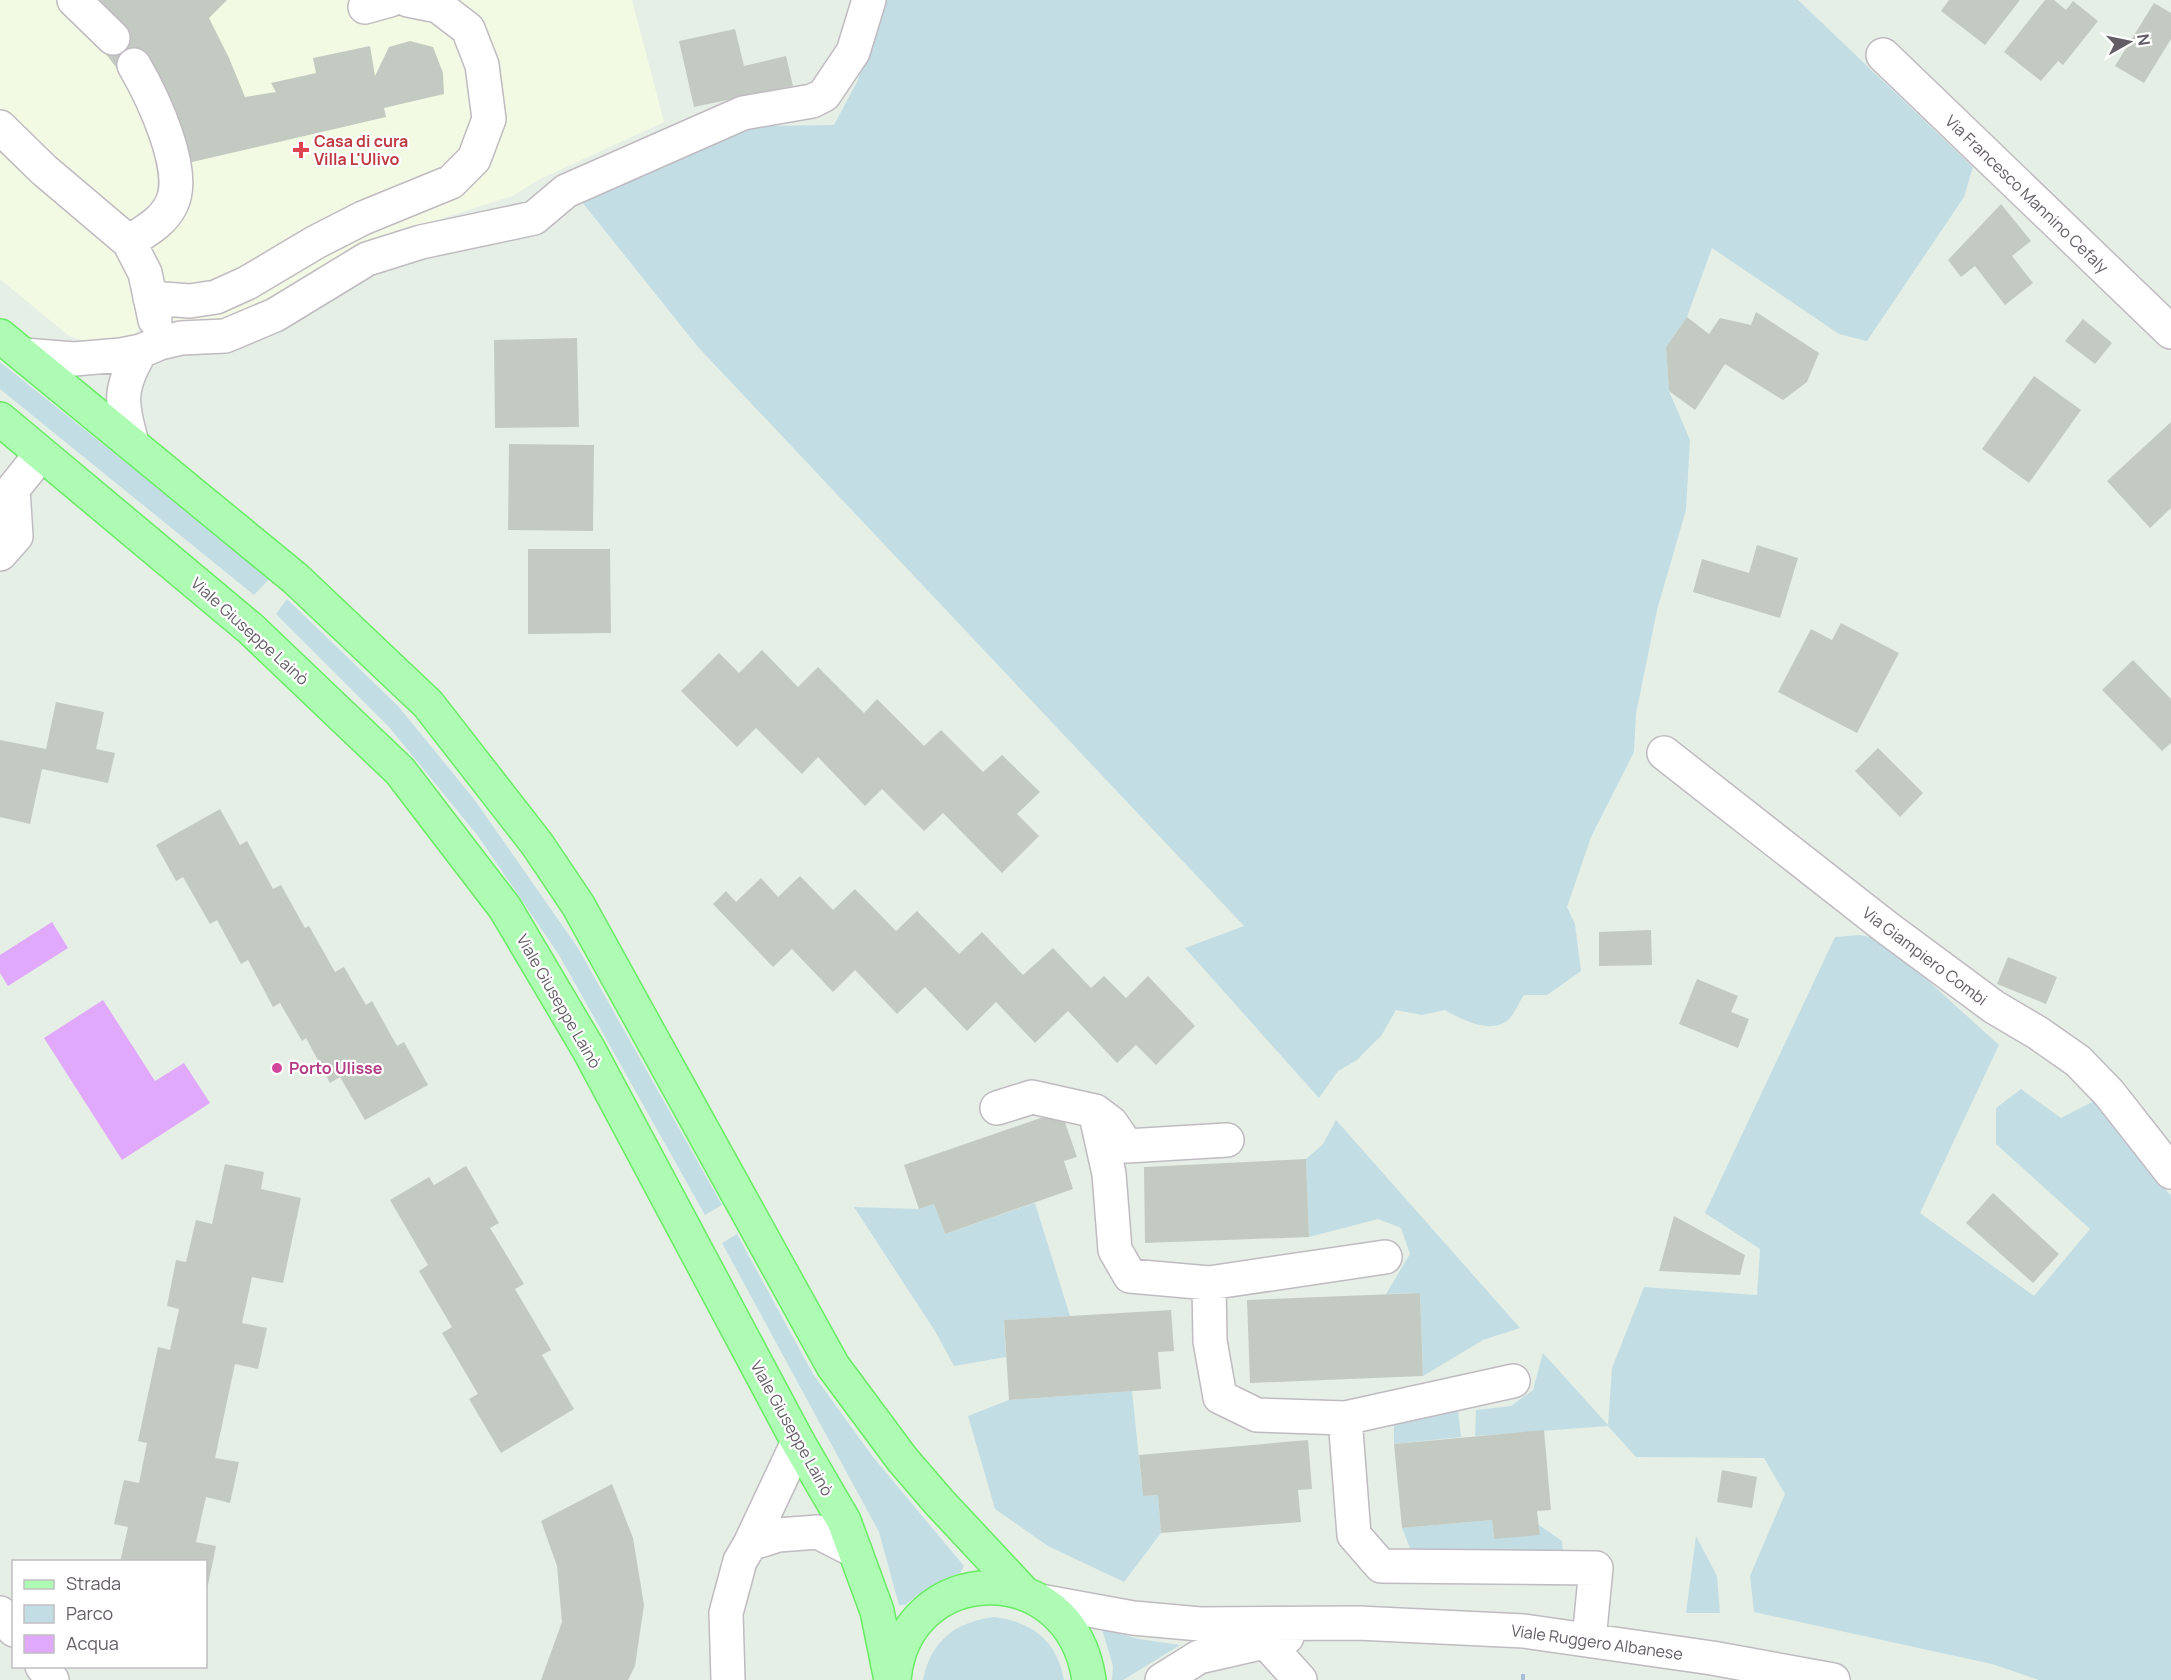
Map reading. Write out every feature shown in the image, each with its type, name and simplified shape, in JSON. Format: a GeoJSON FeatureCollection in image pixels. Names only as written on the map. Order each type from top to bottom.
{"type":"FeatureCollection","features":[{"type":"Feature","properties":{"kind":"main road"},"geometry":{"type":"LineString","coordinates":[[12,346],[296,579],[428,704],[522,825],[578,905],[833,1366],[902,1459],[939,1502],[1032,1597]]}},
{"type":"Feature","properties":{"kind":"main road","name":"Viale Giuseppe Lainò"},"geometry":{"type":"LineString","coordinates":[[0,419],[251,629],[400,771],[505,908],[589,1050],[798,1442],[844,1521],[877,1611],[893,1680]]}},
{"type":"Feature","properties":{"kind":"main road"},"geometry":{"type":"LineString","coordinates":[[893,1680],[900,1650],[920,1618],[934,1606],[968,1590],[987,1587],[1005,1588],[1032,1597],[1056,1612],[1079,1643],[1086,1661],[1089,1680]]}},
{"type":"Feature","properties":{"kind":"street"},"geometry":{"type":"LineString","coordinates":[[74,0],[113,38]]}},
{"type":"Feature","properties":{"kind":"street"},"geometry":{"type":"LineString","coordinates":[[150,298],[190,301],[216,297],[247,283],[316,242],[363,218],[451,182],[474,159],[489,119],[482,65],[468,29],[438,6],[408,0]]}},
{"type":"Feature","properties":{"kind":"street"},"geometry":{"type":"LineString","coordinates":[[12,346],[74,359],[122,355],[181,338],[225,336],[275,315],[367,259],[421,242],[534,218],[566,191],[743,114],[812,101],[824,95],[853,52],[869,0]]}},
{"type":"Feature","properties":{"kind":"street","name":"Via Francesco Mannino Cefaly"},"geometry":{"type":"LineString","coordinates":[[1884,55],[2171,332]]}},
{"type":"Feature","properties":{"kind":"street"},"geometry":{"type":"LineString","coordinates":[[129,242],[156,224],[172,204],[177,178],[169,143],[151,94],[134,65]]}},
{"type":"Feature","properties":{"kind":"street"},"geometry":{"type":"LineString","coordinates":[[0,127],[44,170],[129,242],[145,273],[150,298],[150,347],[126,381],[122,399],[132,443]]}},
{"type":"Feature","properties":{"kind":"street"},"geometry":{"type":"LineString","coordinates":[[0,554],[16,536],[13,489],[41,454]]}},
{"type":"Feature","properties":{"kind":"street","name":"Via Giampiero Combi"},"geometry":{"type":"LineString","coordinates":[[1664,753],[1895,934],[1994,1007],[2038,1033],[2078,1061],[2109,1093],[2171,1172]]}},
{"type":"Feature","properties":{"kind":"street"},"geometry":{"type":"LineString","coordinates":[[997,1108],[1032,1097],[1095,1111],[1111,1123],[1127,1146],[1227,1140]]}},
{"type":"Feature","properties":{"kind":"street"},"geometry":{"type":"LineString","coordinates":[[1095,1111],[1109,1174],[1115,1250],[1130,1276],[1209,1282],[1385,1257]]}},
{"type":"Feature","properties":{"kind":"street"},"geometry":{"type":"LineString","coordinates":[[1209,1282],[1210,1341],[1220,1397],[1257,1415],[1345,1418],[1513,1381]]}},
{"type":"Feature","properties":{"kind":"street"},"geometry":{"type":"LineString","coordinates":[[1345,1418],[1354,1535],[1381,1566],[1596,1569],[1588,1640]]}},
{"type":"Feature","properties":{"kind":"street"},"geometry":{"type":"LineString","coordinates":[[728,1680],[726,1613],[740,1561],[798,1442]]}},
{"type":"Feature","properties":{"kind":"street"},"geometry":{"type":"LineString","coordinates":[[750,1544],[778,1535],[818,1532],[855,1551]]}},
{"type":"Feature","properties":{"kind":"street"},"geometry":{"type":"LineString","coordinates":[[1032,1597],[1133,1618],[1200,1624],[1358,1623]]}},
{"type":"Feature","properties":{"kind":"street"},"geometry":{"type":"LineString","coordinates":[[0,1613],[12,1628]]}},
{"type":"Feature","properties":{"kind":"street"},"geometry":{"type":"LineString","coordinates":[[1162,1680],[1198,1657],[1358,1623]]}},
{"type":"Feature","properties":{"kind":"street","name":"Viale Ruggero Albanese"},"geometry":{"type":"LineString","coordinates":[[1358,1623],[1524,1631],[1712,1658],[1833,1680]]}},
{"type":"Feature","properties":{"kind":"street"},"geometry":{"type":"LineString","coordinates":[[1265,1641],[1300,1680]]}},
{"type":"Feature","properties":{"kind":"path"},"geometry":{"type":"LineString","coordinates":[[1523,1671],[1523,1680]]}},
{"type":"Feature","properties":{"kind":"shaded area","name":"Casa di cura Villa L'Ulivo"},"geometry":{"type":"Polygon","coordinates":[[[0,0],[632,0],[664,122],[540,179],[512,196],[368,242],[264,308],[229,322],[183,323],[141,328],[130,338],[93,344],[69,336],[0,279],[0,0]]]}},
{"type":"Feature","properties":{"kind":"green space"},"geometry":{"type":"Polygon","coordinates":[[[881,0],[1798,0],[1973,167],[1964,197],[1867,341],[1839,334],[1712,248],[1687,317],[1666,347],[1669,391],[1690,440],[1686,510],[1657,610],[1636,714],[1634,752],[1591,837],[1567,907],[1575,924],[1581,971],[1547,995],[1524,995],[1508,1020],[1493,1026],[1476,1024],[1445,1010],[1422,1015],[1396,1010],[1381,1036],[1357,1060],[1338,1071],[1319,1098],[1185,948],[1244,926],[698,347],[578,197],[752,126],[834,125],[858,80],[881,0]]]}},
{"type":"Feature","properties":{"kind":"green space"},"geometry":{"type":"Polygon","coordinates":[[[0,362],[270,578],[254,595],[0,389],[0,362]]]}},
{"type":"Feature","properties":{"kind":"green space"},"geometry":{"type":"Polygon","coordinates":[[[287,599],[398,706],[474,799],[578,948],[722,1205],[705,1215],[559,955],[478,836],[389,727],[276,614],[287,599]]]}},
{"type":"Feature","properties":{"kind":"green space"},"geometry":{"type":"Polygon","coordinates":[[[1860,935],[1883,940],[1999,1045],[1920,1213],[2034,1296],[2090,1229],[1996,1144],[1996,1108],[2021,1089],[2061,1118],[2096,1100],[2171,1196],[2171,1680],[2039,1680],[1992,1664],[1754,1612],[1750,1576],[1785,1494],[1764,1458],[1636,1457],[1608,1426],[1475,1436],[1476,1410],[1511,1406],[1533,1390],[1543,1353],[1608,1425],[1612,1368],[1644,1287],[1757,1295],[1760,1249],[1705,1213],[1835,937],[1860,935]]]}},
{"type":"Feature","properties":{"kind":"green space"},"geometry":{"type":"Polygon","coordinates":[[[1336,1120],[1520,1328],[1483,1340],[1423,1376],[1420,1293],[1386,1294],[1410,1254],[1401,1228],[1378,1219],[1309,1237],[1306,1159],[1323,1144],[1336,1120]]]}},
{"type":"Feature","properties":{"kind":"green space"},"geometry":{"type":"Polygon","coordinates":[[[1035,1203],[1070,1316],[1004,1320],[1006,1357],[954,1366],[935,1331],[854,1207],[919,1209],[934,1204],[945,1234],[1035,1203]]]}},
{"type":"Feature","properties":{"kind":"green space"},"geometry":{"type":"Polygon","coordinates":[[[737,1234],[813,1374],[873,1457],[964,1566],[960,1573],[931,1586],[905,1605],[899,1605],[879,1532],[722,1243],[737,1234]]]}},
{"type":"Feature","properties":{"kind":"green space"},"geometry":{"type":"Polygon","coordinates":[[[1132,1391],[1143,1496],[1158,1495],[1161,1533],[1124,1582],[1048,1546],[995,1509],[968,1416],[1009,1400],[1132,1391]]]}},
{"type":"Feature","properties":{"kind":"green space"},"geometry":{"type":"Polygon","coordinates":[[[1458,1410],[1461,1437],[1394,1444],[1394,1421],[1458,1410]]]}},
{"type":"Feature","properties":{"kind":"green space"},"geometry":{"type":"Polygon","coordinates":[[[1492,1520],[1494,1539],[1539,1525],[1562,1541],[1563,1551],[1557,1555],[1412,1553],[1402,1528],[1492,1520]]]}},
{"type":"Feature","properties":{"kind":"green space"},"geometry":{"type":"Polygon","coordinates":[[[1696,1536],[1717,1576],[1720,1613],[1686,1613],[1696,1536]]]}},
{"type":"Feature","properties":{"kind":"green space"},"geometry":{"type":"Polygon","coordinates":[[[994,1617],[1020,1623],[1041,1635],[1055,1654],[1064,1680],[923,1680],[932,1654],[947,1635],[968,1623],[994,1617]]]}},
{"type":"Feature","properties":{"kind":"green space"},"geometry":{"type":"Polygon","coordinates":[[[1102,1629],[1139,1639],[1180,1645],[1123,1680],[1112,1680],[1113,1666],[1102,1629]]]}},
{"type":"Feature","properties":{"kind":"water"},"geometry":{"type":"Polygon","coordinates":[[[52,922],[68,948],[8,986],[0,973],[0,955],[52,922]]]}},
{"type":"Feature","properties":{"kind":"water"},"geometry":{"type":"Polygon","coordinates":[[[103,1000],[155,1081],[184,1063],[210,1103],[122,1160],[44,1038],[103,1000]]]}},
{"type":"Feature","properties":{"kind":"building"},"geometry":{"type":"Polygon","coordinates":[[[90,0],[227,0],[209,18],[245,97],[276,92],[271,83],[316,73],[313,58],[370,46],[375,76],[389,47],[410,41],[433,47],[443,73],[444,94],[384,108],[386,117],[188,163],[103,50],[90,0]]]}},
{"type":"Feature","properties":{"kind":"building"},"geometry":{"type":"Polygon","coordinates":[[[1949,0],[2020,0],[1985,45],[1941,11],[1949,0]]]}},
{"type":"Feature","properties":{"kind":"building"},"geometry":{"type":"Polygon","coordinates":[[[2045,0],[2054,0],[2066,10],[2073,1],[2098,21],[2063,65],[2058,61],[2041,81],[2004,52],[2045,0]]]}},
{"type":"Feature","properties":{"kind":"building"},"geometry":{"type":"Polygon","coordinates":[[[2154,3],[2171,13],[2171,39],[2144,83],[2115,66],[2154,3]]]}},
{"type":"Feature","properties":{"kind":"building"},"geometry":{"type":"Polygon","coordinates":[[[735,29],[744,66],[786,56],[793,86],[694,107],[679,41],[735,29]]]}},
{"type":"Feature","properties":{"kind":"building"},"geometry":{"type":"Polygon","coordinates":[[[2001,204],[2031,241],[2012,256],[2033,283],[2005,305],[1975,266],[1961,277],[1948,260],[2001,204]]]}},
{"type":"Feature","properties":{"kind":"building"},"geometry":{"type":"Polygon","coordinates":[[[1756,312],[1819,353],[1807,382],[1783,400],[1725,364],[1695,410],[1669,391],[1666,347],[1687,317],[1709,334],[1720,318],[1751,325],[1756,312]]]}},
{"type":"Feature","properties":{"kind":"building"},"geometry":{"type":"Polygon","coordinates":[[[2083,319],[2112,343],[2095,364],[2065,341],[2083,319]]]}},
{"type":"Feature","properties":{"kind":"building"},"geometry":{"type":"Polygon","coordinates":[[[577,338],[579,427],[495,428],[494,340],[577,338]]]}},
{"type":"Feature","properties":{"kind":"building"},"geometry":{"type":"Polygon","coordinates":[[[2034,376],[2081,410],[2029,483],[1982,449],[2034,376]]]}},
{"type":"Feature","properties":{"kind":"building"},"geometry":{"type":"Polygon","coordinates":[[[2171,422],[2171,508],[2150,528],[2107,481],[2171,422]]]}},
{"type":"Feature","properties":{"kind":"building"},"geometry":{"type":"Polygon","coordinates":[[[509,444],[594,445],[593,531],[508,530],[509,444]]]}},
{"type":"Feature","properties":{"kind":"building"},"geometry":{"type":"Polygon","coordinates":[[[1757,545],[1798,558],[1780,618],[1693,592],[1702,559],[1749,573],[1757,545]]]}},
{"type":"Feature","properties":{"kind":"building"},"geometry":{"type":"Polygon","coordinates":[[[528,549],[610,549],[611,633],[528,634],[528,549]]]}},
{"type":"Feature","properties":{"kind":"building"},"geometry":{"type":"Polygon","coordinates":[[[1841,623],[1899,653],[1857,733],[1778,692],[1811,629],[1832,640],[1841,623]]]}},
{"type":"Feature","properties":{"kind":"building"},"geometry":{"type":"Polygon","coordinates":[[[762,650],[798,687],[818,667],[864,713],[877,699],[924,746],[941,730],[983,772],[1002,755],[1040,792],[1017,814],[1039,836],[1002,873],[943,813],[924,831],[882,789],[865,806],[818,757],[802,774],[756,728],[737,747],[681,691],[719,653],[739,673],[762,650]]]}},
{"type":"Feature","properties":{"kind":"building"},"geometry":{"type":"Polygon","coordinates":[[[2133,660],[2171,699],[2171,743],[2162,751],[2102,690],[2133,660]]]}},
{"type":"Feature","properties":{"kind":"building"},"geometry":{"type":"Polygon","coordinates":[[[56,702],[104,712],[96,749],[115,753],[108,783],[42,769],[30,824],[0,817],[0,740],[46,749],[56,702]]]}},
{"type":"Feature","properties":{"kind":"building"},"geometry":{"type":"Polygon","coordinates":[[[1878,748],[1923,793],[1900,817],[1855,771],[1878,748]]]}},
{"type":"Feature","properties":{"kind":"building"},"geometry":{"type":"Polygon","coordinates":[[[220,809],[240,845],[247,841],[273,889],[281,885],[305,928],[309,926],[335,972],[344,967],[366,1005],[372,1001],[397,1046],[404,1042],[428,1085],[365,1120],[340,1077],[330,1083],[306,1038],[302,1041],[280,1003],[273,1007],[248,960],[241,964],[217,920],[210,924],[183,877],[176,881],[156,845],[220,809]]]}},
{"type":"Feature","properties":{"kind":"building"},"geometry":{"type":"Polygon","coordinates":[[[800,876],[833,910],[855,889],[896,931],[917,911],[959,954],[982,932],[1023,975],[1053,948],[1091,988],[1104,976],[1126,998],[1148,976],[1195,1026],[1156,1065],[1136,1045],[1117,1063],[1068,1011],[1035,1043],[996,1002],[967,1031],[925,987],[897,1014],[855,970],[833,992],[792,949],[773,967],[713,904],[726,891],[736,902],[761,878],[778,897],[800,876]]]}},
{"type":"Feature","properties":{"kind":"building"},"geometry":{"type":"Polygon","coordinates":[[[1651,930],[1652,965],[1599,966],[1599,932],[1651,930]]]}},
{"type":"Feature","properties":{"kind":"building"},"geometry":{"type":"Polygon","coordinates":[[[2008,957],[2057,977],[2046,1004],[1997,984],[2008,957]]]}},
{"type":"Feature","properties":{"kind":"building"},"geometry":{"type":"Polygon","coordinates":[[[1697,979],[1738,996],[1731,1012],[1749,1019],[1738,1048],[1679,1024],[1697,979]]]}},
{"type":"Feature","properties":{"kind":"building"},"geometry":{"type":"Polygon","coordinates":[[[1061,1111],[1077,1157],[1064,1161],[1073,1189],[945,1234],[934,1204],[919,1209],[904,1165],[1061,1111]]]}},
{"type":"Feature","properties":{"kind":"building"},"geometry":{"type":"Polygon","coordinates":[[[1306,1159],[1309,1237],[1145,1243],[1144,1167],[1306,1159]]]}},
{"type":"Feature","properties":{"kind":"building"},"geometry":{"type":"Polygon","coordinates":[[[225,1164],[264,1172],[261,1189],[301,1198],[283,1283],[252,1277],[242,1323],[267,1328],[258,1369],[235,1364],[215,1458],[239,1462],[230,1503],[206,1497],[196,1542],[216,1546],[207,1590],[207,1560],[120,1560],[128,1527],[114,1524],[124,1480],[139,1483],[147,1443],[138,1441],[158,1347],[170,1350],[179,1309],[167,1306],[176,1260],[186,1262],[196,1220],[212,1224],[225,1164]]]}},
{"type":"Feature","properties":{"kind":"building"},"geometry":{"type":"Polygon","coordinates":[[[466,1166],[499,1223],[490,1228],[524,1284],[515,1289],[551,1350],[542,1355],[574,1409],[501,1453],[469,1399],[478,1394],[442,1333],[452,1327],[419,1271],[428,1265],[390,1200],[429,1177],[434,1185],[466,1166]]]}},
{"type":"Feature","properties":{"kind":"building"},"geometry":{"type":"Polygon","coordinates":[[[1993,1193],[2059,1254],[2033,1283],[1966,1223],[1993,1193]]]}},
{"type":"Feature","properties":{"kind":"building"},"geometry":{"type":"Polygon","coordinates":[[[1674,1216],[1745,1255],[1740,1275],[1659,1271],[1674,1216]]]}},
{"type":"Feature","properties":{"kind":"building"},"geometry":{"type":"Polygon","coordinates":[[[1420,1293],[1423,1376],[1250,1383],[1247,1300],[1420,1293]]]}},
{"type":"Feature","properties":{"kind":"building"},"geometry":{"type":"Polygon","coordinates":[[[1171,1310],[1174,1351],[1158,1352],[1161,1389],[1009,1400],[1004,1320],[1171,1310]]]}},
{"type":"Feature","properties":{"kind":"building"},"geometry":{"type":"Polygon","coordinates":[[[1544,1430],[1551,1510],[1537,1511],[1540,1535],[1494,1539],[1492,1520],[1402,1528],[1394,1444],[1544,1430]]]}},
{"type":"Feature","properties":{"kind":"building"},"geometry":{"type":"Polygon","coordinates":[[[1308,1440],[1312,1489],[1298,1490],[1301,1522],[1161,1533],[1158,1495],[1143,1496],[1139,1455],[1308,1440]]]}},
{"type":"Feature","properties":{"kind":"building"},"geometry":{"type":"Polygon","coordinates":[[[1722,1470],[1757,1477],[1752,1508],[1717,1502],[1722,1470]]]}},
{"type":"Feature","properties":{"kind":"building"},"geometry":{"type":"Polygon","coordinates":[[[612,1484],[633,1538],[644,1605],[635,1666],[628,1680],[541,1680],[562,1622],[557,1566],[541,1521],[612,1484]]]}},
{"type":"Feature","properties":{"kind":"place","name":"Casa di cura Villa L'Ulivo"},"geometry":{"type":"Point","coordinates":[301,150]}},
{"type":"Feature","properties":{"kind":"place","name":"Porto Ulisse"},"geometry":{"type":"Point","coordinates":[277,1068]}}]}
